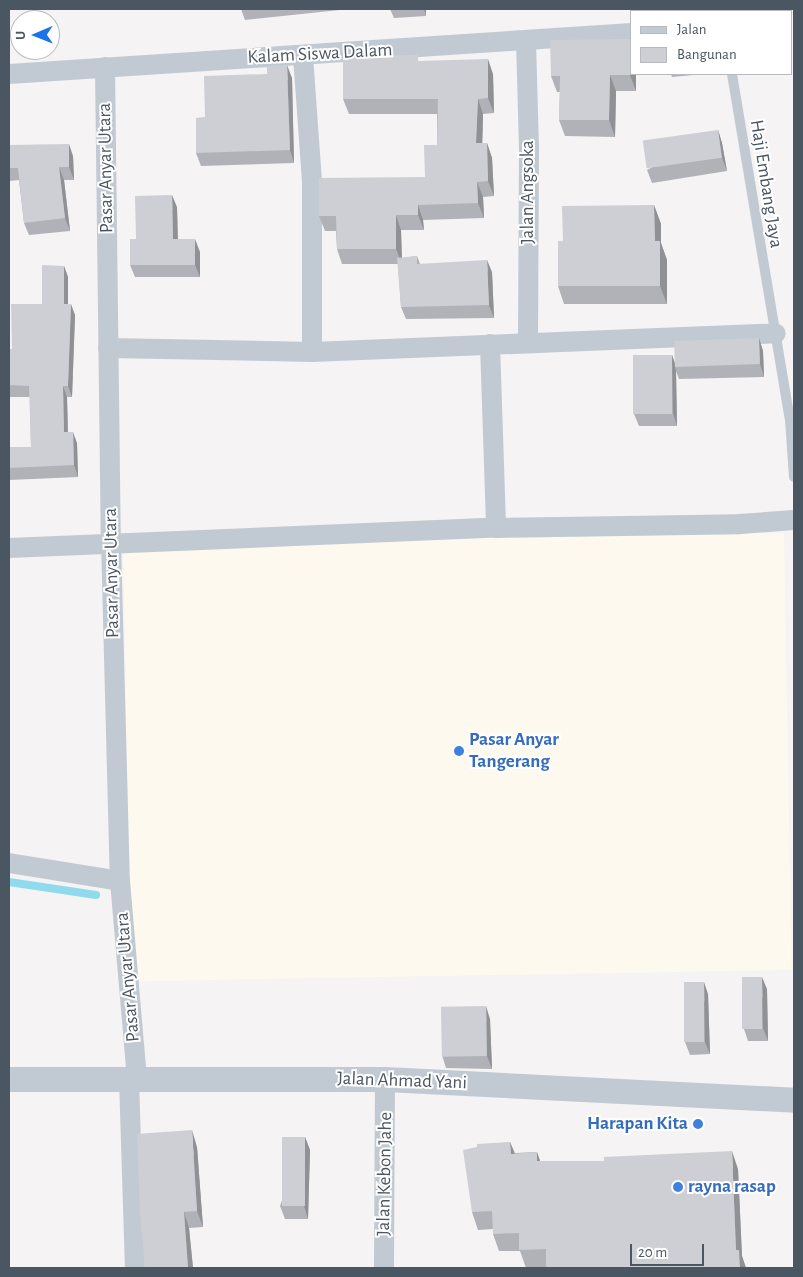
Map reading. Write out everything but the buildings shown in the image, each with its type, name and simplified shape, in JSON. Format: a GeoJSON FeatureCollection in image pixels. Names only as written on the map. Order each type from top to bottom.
{"type":"FeatureCollection","features":[{"type":"Feature","properties":{"kind":"street","name":"Kalam Siswa Dalam"},"geometry":{"type":"LineString","coordinates":[[9,74],[526,42],[630,33]]}},
{"type":"Feature","properties":{"kind":"street","name":"Jalan Angsoka"},"geometry":{"type":"LineString","coordinates":[[526,42],[529,146],[528,343]]}},
{"type":"Feature","properties":{"kind":"street"},"geometry":{"type":"LineString","coordinates":[[303,56],[312,183],[312,352]]}},
{"type":"Feature","properties":{"kind":"street","name":"Pasar Anyar Utara"},"geometry":{"type":"LineString","coordinates":[[105,67],[111,542],[120,880],[133,1079],[135,1268]]}},
{"type":"Feature","properties":{"kind":"street"},"geometry":{"type":"LineString","coordinates":[[108,348],[312,352],[776,333]]}},
{"type":"Feature","properties":{"kind":"street"},"geometry":{"type":"LineString","coordinates":[[490,344],[496,528]]}},
{"type":"Feature","properties":{"kind":"street"},"geometry":{"type":"LineString","coordinates":[[9,548],[111,542],[496,528],[740,524],[794,520]]}},
{"type":"Feature","properties":{"kind":"street"},"geometry":{"type":"LineString","coordinates":[[9,863],[120,880]]}},
{"type":"Feature","properties":{"kind":"street","name":"Jalan Ahmad Yani"},"geometry":{"type":"LineString","coordinates":[[9,1079],[385,1079],[794,1100]]}},
{"type":"Feature","properties":{"kind":"street","name":"Jalan Kebon Jahe"},"geometry":{"type":"LineString","coordinates":[[384,1268],[385,1079]]}},
{"type":"Feature","properties":{"kind":"lane","name":"Haji Embang Jaya"},"geometry":{"type":"LineString","coordinates":[[732,75],[763,274],[776,333],[790,420],[794,477]]}},
{"type":"Feature","properties":{"kind":"shaded area","name":"Pasar Anyar Tangerang"},"geometry":{"type":"Polygon","coordinates":[[[784,533],[792,970],[131,981],[123,545],[784,533]]]}},
{"type":"Feature","properties":{"kind":"waterway"},"geometry":{"type":"LineString","coordinates":[[9,882],[96,895]]}},
{"type":"Feature","properties":{"kind":"place","name":"Pasar Anyar Tangerang"},"geometry":{"type":"Point","coordinates":[459,751]}},
{"type":"Feature","properties":{"kind":"place","name":"Harapan Kita"},"geometry":{"type":"Point","coordinates":[698,1124]}},
{"type":"Feature","properties":{"kind":"place","name":"rayna rasap"},"geometry":{"type":"Point","coordinates":[678,1187]}}]}
